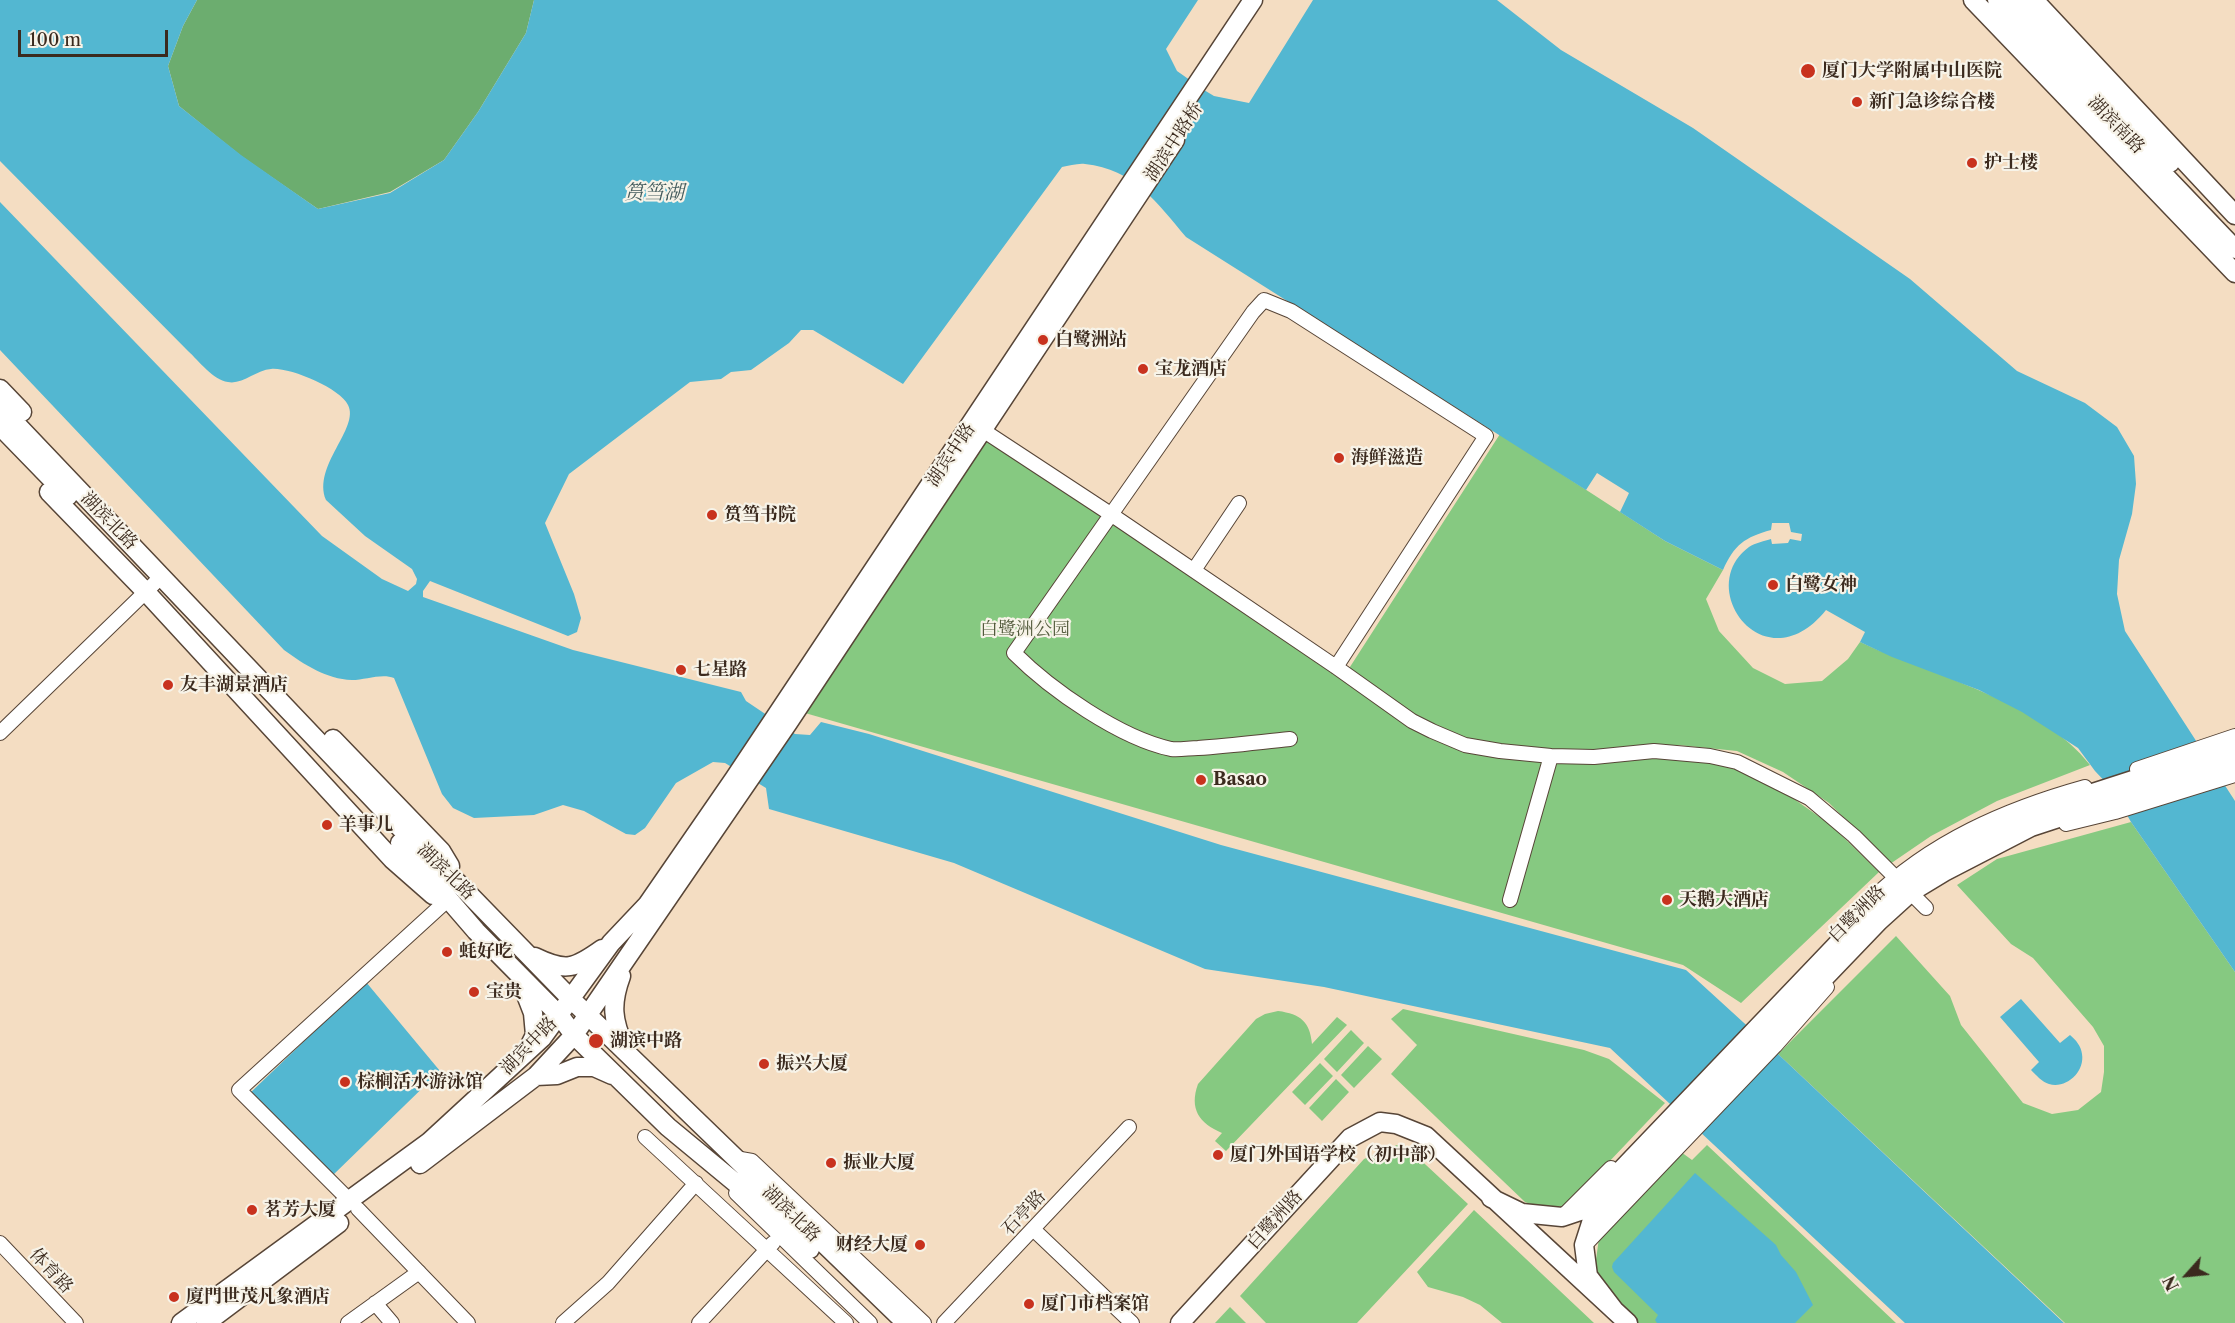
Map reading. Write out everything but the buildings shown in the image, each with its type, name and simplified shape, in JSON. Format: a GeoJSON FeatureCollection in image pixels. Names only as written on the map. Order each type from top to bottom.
{"type":"FeatureCollection","features":[{"type":"Feature","properties":{"kind":"main road"},"geometry":{"type":"LineString","coordinates":[[1208,79],[1252,0]]}},
{"type":"Feature","properties":{"kind":"main road"},"geometry":{"type":"LineString","coordinates":[[1208,79],[1266,0]]}},
{"type":"Feature","properties":{"kind":"main road"},"geometry":{"type":"LineString","coordinates":[[1973,0],[2235,273]]}},
{"type":"Feature","properties":{"kind":"main road","name":"湖滨南路"},"geometry":{"type":"LineString","coordinates":[[1996,0],[2235,249]]}},
{"type":"Feature","properties":{"kind":"main road","name":"湖滨南路"},"geometry":{"type":"LineString","coordinates":[[2015,0],[2235,232]]}},
{"type":"Feature","properties":{"kind":"main road"},"geometry":{"type":"LineString","coordinates":[[2034,0],[2235,215]]}},
{"type":"Feature","properties":{"kind":"main road","name":"湖滨中路桥"},"geometry":{"type":"LineString","coordinates":[[1130,198],[1208,79]]}},
{"type":"Feature","properties":{"kind":"main road","name":"湖宾中路"},"geometry":{"type":"LineString","coordinates":[[181,1323],[353,1205],[429,1142],[542,1038],[611,943],[647,905],[740,782],[1130,198]]}},
{"type":"Feature","properties":{"kind":"main road"},"geometry":{"type":"LineString","coordinates":[[0,389],[441,851],[461,886]]}},
{"type":"Feature","properties":{"kind":"main road","name":"湖滨北路"},"geometry":{"type":"LineString","coordinates":[[0,406],[154,584],[461,886],[587,1015],[906,1323]]}},
{"type":"Feature","properties":{"kind":"main road","name":"湖滨北路"},"geometry":{"type":"LineString","coordinates":[[0,426],[392,833],[476,931],[559,1016],[574,1035],[668,1127],[772,1213],[889,1323]]}},
{"type":"Feature","properties":{"kind":"main road"},"geometry":{"type":"LineString","coordinates":[[0,440],[154,584],[392,859],[476,931]]}},
{"type":"Feature","properties":{"kind":"main road","name":"白鹭洲路"},"geometry":{"type":"LineString","coordinates":[[2105,797],[2233,740]]}},
{"type":"Feature","properties":{"kind":"main road","name":"白鹭洲路"},"geometry":{"type":"LineString","coordinates":[[1614,1310],[1588,1276],[1584,1245],[1592,1220],[1680,1120],[1762,1034],[1867,913],[1906,887],[1936,858],[2043,809],[2105,797],[2235,760]]}},
{"type":"Feature","properties":{"kind":"main road"},"geometry":{"type":"LineString","coordinates":[[206,1323],[353,1205],[536,1076],[574,1035],[629,955],[740,782]]}},
{"type":"Feature","properties":{"kind":"main road"},"geometry":{"type":"LineString","coordinates":[[527,954],[554,966],[570,968],[611,943]]}},
{"type":"Feature","properties":{"kind":"main road"},"geometry":{"type":"LineString","coordinates":[[629,955],[613,1003],[618,1032],[629,1054]]}},
{"type":"Feature","properties":{"kind":"main road"},"geometry":{"type":"LineString","coordinates":[[516,972],[533,1013],[535,1035],[525,1053]]}},
{"type":"Feature","properties":{"kind":"main road"},"geometry":{"type":"LineString","coordinates":[[536,1076],[556,1075],[577,1067],[594,1067],[616,1076]]}},
{"type":"Feature","properties":{"kind":"main road","name":"白鹭洲路"},"geometry":{"type":"LineString","coordinates":[[1491,1197],[1522,1213],[1562,1217],[1583,1210],[1680,1120]]}},
{"type":"Feature","properties":{"kind":"main road","name":"白鹭洲路"},"geometry":{"type":"LineString","coordinates":[[1180,1323],[1350,1138],[1380,1122],[1396,1124],[1426,1136],[1614,1310]]}},
{"type":"Feature","properties":{"kind":"main road"},"geometry":{"type":"LineString","coordinates":[[1614,1310],[1628,1323]]}},
{"type":"Feature","properties":{"kind":"street"},"geometry":{"type":"LineString","coordinates":[[1290,739],[1172,749],[1142,739],[1080,705],[1034,673],[1014,653],[1252,312],[1264,300],[1291,311],[1486,436],[1336,667]]}},
{"type":"Feature","properties":{"kind":"street"},"geometry":{"type":"LineString","coordinates":[[978,426],[1194,570],[1412,721],[1465,745],[1500,751],[1594,757],[1654,751],[1710,756],[1737,762],[1809,798],[1854,836],[1926,908]]}},
{"type":"Feature","properties":{"kind":"street"},"geometry":{"type":"LineString","coordinates":[[1194,570],[1239,503]]}},
{"type":"Feature","properties":{"kind":"street"},"geometry":{"type":"LineString","coordinates":[[0,733],[154,584]]}},
{"type":"Feature","properties":{"kind":"street"},"geometry":{"type":"LineString","coordinates":[[1510,900],[1551,756]]}},
{"type":"Feature","properties":{"kind":"street","name":"白鹭洲路"},"geometry":{"type":"LineString","coordinates":[[1680,1120],[1762,1034],[1875,933],[1906,887],[2030,834],[2105,797],[2235,775]]}},
{"type":"Feature","properties":{"kind":"street"},"geometry":{"type":"LineString","coordinates":[[443,904],[239,1090],[468,1323]]}},
{"type":"Feature","properties":{"kind":"street"},"geometry":{"type":"LineString","coordinates":[[668,1127],[870,1323]]}},
{"type":"Feature","properties":{"kind":"street","name":"石亭路"},"geometry":{"type":"LineString","coordinates":[[944,1323],[1129,1127]]}},
{"type":"Feature","properties":{"kind":"street"},"geometry":{"type":"LineString","coordinates":[[645,1137],[846,1323]]}},
{"type":"Feature","properties":{"kind":"street"},"geometry":{"type":"LineString","coordinates":[[733,1157],[752,1161],[924,1323]]}},
{"type":"Feature","properties":{"kind":"street"},"geometry":{"type":"LineString","coordinates":[[563,1323],[608,1282],[696,1184]]}},
{"type":"Feature","properties":{"kind":"street"},"geometry":{"type":"LineString","coordinates":[[1033,1229],[1132,1323]]}},
{"type":"Feature","properties":{"kind":"street"},"geometry":{"type":"LineString","coordinates":[[699,1323],[780,1236]]}},
{"type":"Feature","properties":{"kind":"street","name":"体育路"},"geometry":{"type":"LineString","coordinates":[[2,1250],[76,1323]]}},
{"type":"Feature","properties":{"kind":"street"},"geometry":{"type":"LineString","coordinates":[[348,1323],[419,1272]]}},
{"type":"Feature","properties":{"kind":"street"},"geometry":{"type":"LineString","coordinates":[[375,1303],[392,1323]]}},
{"type":"Feature","properties":{"kind":"green space"},"geometry":{"type":"Polygon","coordinates":[[[197,0],[534,0],[526,33],[478,112],[444,160],[390,192],[318,209],[241,156],[179,106],[168,66],[183,26],[197,0]]]}},
{"type":"Feature","properties":{"kind":"green space","name":"白鹭洲公园"},"geometry":{"type":"Polygon","coordinates":[[[984,429],[1406,725],[1458,749],[1654,751],[1710,756],[1777,787],[1831,825],[1879,872],[1741,1003],[1683,965],[805,713],[984,429]]]}},
{"type":"Feature","properties":{"kind":"green space"},"geometry":{"type":"Polygon","coordinates":[[[1500,434],[1665,541],[1723,570],[1706,599],[1719,631],[1753,668],[1785,684],[1822,681],[1848,659],[1860,642],[1984,692],[2015,707],[2044,724],[2069,743],[2090,765],[1997,801],[1931,836],[1890,864],[1829,803],[1783,772],[1737,751],[1678,745],[1565,751],[1480,743],[1416,718],[1348,670],[1500,434]]]}},
{"type":"Feature","properties":{"kind":"green space"},"geometry":{"type":"Polygon","coordinates":[[[2131,822],[2235,972],[2235,1323],[2065,1323],[1778,1054],[1896,936],[1950,996],[1961,1025],[2023,1103],[2052,1114],[2078,1110],[2101,1092],[2104,1046],[2093,1027],[2033,958],[2011,944],[1957,885],[1997,859],[2131,822]]]}},
{"type":"Feature","properties":{"kind":"green space"},"geometry":{"type":"Polygon","coordinates":[[[1403,1009],[1584,1050],[1609,1059],[1665,1103],[1568,1205],[1545,1209],[1525,1202],[1391,1074],[1417,1045],[1391,1019],[1403,1009]]]}},
{"type":"Feature","properties":{"kind":"green space"},"geometry":{"type":"Polygon","coordinates":[[[1278,1011],[1293,1014],[1303,1020],[1309,1030],[1312,1044],[1337,1017],[1347,1025],[1226,1151],[1215,1141],[1222,1133],[1207,1125],[1198,1114],[1195,1101],[1198,1084],[1256,1019],[1278,1011]]]}},
{"type":"Feature","properties":{"kind":"green space"},"geometry":{"type":"Polygon","coordinates":[[[1351,1030],[1364,1043],[1337,1072],[1324,1059],[1351,1030]]]}},
{"type":"Feature","properties":{"kind":"green space"},"geometry":{"type":"Polygon","coordinates":[[[1368,1046],[1382,1059],[1354,1088],[1341,1075],[1368,1046]]]}},
{"type":"Feature","properties":{"kind":"green space"},"geometry":{"type":"Polygon","coordinates":[[[1320,1063],[1333,1076],[1305,1105],[1292,1092],[1320,1063]]]}},
{"type":"Feature","properties":{"kind":"green space"},"geometry":{"type":"Polygon","coordinates":[[[1336,1079],[1349,1092],[1322,1121],[1309,1108],[1336,1079]]]}},
{"type":"Feature","properties":{"kind":"green space"},"geometry":{"type":"Polygon","coordinates":[[[1397,1145],[1412,1152],[1468,1204],[1357,1323],[1266,1323],[1240,1296],[1364,1159],[1397,1145]]]}},
{"type":"Feature","properties":{"kind":"green space"},"geometry":{"type":"Polygon","coordinates":[[[1707,1145],[1896,1323],[1636,1323],[1597,1279],[1595,1267],[1599,1238],[1681,1152],[1692,1160],[1707,1145]]]}},
{"type":"Feature","properties":{"kind":"green space"},"geometry":{"type":"Polygon","coordinates":[[[1474,1210],[1594,1323],[1502,1323],[1480,1305],[1463,1297],[1428,1287],[1417,1272],[1474,1210]]]}},
{"type":"Feature","properties":{"kind":"green space"},"geometry":{"type":"Polygon","coordinates":[[[1230,1307],[1246,1323],[1215,1323],[1230,1307]]]}},
{"type":"Feature","properties":{"kind":"water","name":"筼筜湖"},"geometry":{"type":"Polygon","coordinates":[[[0,0],[197,0],[183,26],[168,66],[179,106],[241,155],[318,209],[390,193],[444,160],[478,112],[526,33],[534,0],[1198,0],[1166,49],[1177,71],[1204,90],[1214,96],[1249,103],[1313,0],[1497,0],[1561,50],[1693,128],[1910,279],[2017,371],[2085,403],[2117,427],[2134,456],[2136,484],[2132,514],[2119,560],[2117,594],[2125,631],[2235,801],[2235,972],[2131,822],[2112,789],[2078,748],[2022,712],[1979,690],[1892,657],[1860,642],[1865,632],[1826,610],[1803,631],[1780,638],[1760,634],[1744,622],[1733,605],[1729,585],[1734,565],[1749,547],[1757,543],[1771,539],[1772,544],[1788,543],[1790,539],[1801,541],[1802,534],[1791,532],[1789,523],[1772,523],[1771,530],[1741,543],[1731,554],[1723,570],[1665,541],[1620,512],[1629,493],[1597,473],[1586,490],[1186,237],[1154,200],[1131,180],[1102,167],[1076,164],[1062,167],[903,384],[813,330],[801,330],[789,343],[751,370],[731,372],[721,379],[690,382],[569,474],[545,523],[574,594],[581,618],[577,632],[568,636],[430,581],[423,591],[423,597],[573,650],[741,692],[746,701],[795,734],[810,735],[821,722],[869,734],[1221,845],[1686,970],[2064,1323],[1905,1323],[1610,1048],[1324,987],[1205,969],[954,863],[769,809],[766,788],[725,763],[713,762],[676,783],[645,828],[635,835],[626,834],[584,811],[563,805],[534,815],[474,818],[453,808],[442,794],[394,678],[379,676],[352,680],[333,677],[308,666],[284,650],[0,350],[0,202],[322,536],[382,579],[408,591],[416,584],[417,579],[412,569],[365,536],[326,500],[323,487],[325,474],[348,425],[350,414],[343,398],[313,380],[279,369],[265,370],[233,382],[217,378],[0,161],[0,0]]]}},
{"type":"Feature","properties":{"kind":"water","name":"棕榈活水游泳馆"},"geometry":{"type":"Polygon","coordinates":[[[366,982],[440,1071],[332,1176],[249,1094],[366,982]]]}},
{"type":"Feature","properties":{"kind":"water"},"geometry":{"type":"Polygon","coordinates":[[[2021,999],[2060,1043],[2070,1035],[2076,1041],[2082,1054],[2082,1061],[2073,1078],[2062,1084],[2049,1084],[2031,1070],[2039,1062],[2000,1017],[2021,999]]]}},
{"type":"Feature","properties":{"kind":"water"},"geometry":{"type":"Polygon","coordinates":[[[1695,1173],[1776,1245],[1781,1255],[1796,1272],[1813,1305],[1795,1323],[1657,1323],[1655,1320],[1658,1315],[1614,1272],[1613,1263],[1695,1173]]]}},
{"type":"Feature","properties":{"kind":"place","name":"厦门大学附属中山医院"},"geometry":{"type":"Point","coordinates":[1808,71]}},
{"type":"Feature","properties":{"kind":"place","name":"新门急诊综合楼"},"geometry":{"type":"Point","coordinates":[1857,102]}},
{"type":"Feature","properties":{"kind":"place","name":"护士楼"},"geometry":{"type":"Point","coordinates":[1972,163]}},
{"type":"Feature","properties":{"kind":"place","name":"白鹭洲站"},"geometry":{"type":"Point","coordinates":[1043,340]}},
{"type":"Feature","properties":{"kind":"place","name":"宝龙酒店"},"geometry":{"type":"Point","coordinates":[1143,369]}},
{"type":"Feature","properties":{"kind":"place","name":"海鲜滋造"},"geometry":{"type":"Point","coordinates":[1339,458]}},
{"type":"Feature","properties":{"kind":"place","name":"筼筜书院"},"geometry":{"type":"Point","coordinates":[712,515]}},
{"type":"Feature","properties":{"kind":"place","name":"白鹭女神"},"geometry":{"type":"Point","coordinates":[1773,585]}},
{"type":"Feature","properties":{"kind":"place","name":"七星路"},"geometry":{"type":"Point","coordinates":[681,670]}},
{"type":"Feature","properties":{"kind":"place","name":"友丰湖景酒店"},"geometry":{"type":"Point","coordinates":[168,685]}},
{"type":"Feature","properties":{"kind":"place","name":"Basao"},"geometry":{"type":"Point","coordinates":[1201,780]}},
{"type":"Feature","properties":{"kind":"place","name":"羊事儿"},"geometry":{"type":"Point","coordinates":[327,825]}},
{"type":"Feature","properties":{"kind":"place","name":"天鹅大酒店"},"geometry":{"type":"Point","coordinates":[1667,900]}},
{"type":"Feature","properties":{"kind":"place","name":"蚝好吃"},"geometry":{"type":"Point","coordinates":[447,952]}},
{"type":"Feature","properties":{"kind":"place","name":"宝贵"},"geometry":{"type":"Point","coordinates":[474,992]}},
{"type":"Feature","properties":{"kind":"place","name":"湖滨中路"},"geometry":{"type":"Point","coordinates":[596,1041]}},
{"type":"Feature","properties":{"kind":"place","name":"振兴大厦"},"geometry":{"type":"Point","coordinates":[764,1064]}},
{"type":"Feature","properties":{"kind":"place","name":"棕榈活水游泳馆"},"geometry":{"type":"Point","coordinates":[345,1082]}},
{"type":"Feature","properties":{"kind":"place","name":"厦门外国语学校（初中部）"},"geometry":{"type":"Point","coordinates":[1218,1155]}},
{"type":"Feature","properties":{"kind":"place","name":"振业大厦"},"geometry":{"type":"Point","coordinates":[831,1163]}},
{"type":"Feature","properties":{"kind":"place","name":"茗芳大厦"},"geometry":{"type":"Point","coordinates":[252,1210]}},
{"type":"Feature","properties":{"kind":"place","name":"财经大厦"},"geometry":{"type":"Point","coordinates":[920,1245]}},
{"type":"Feature","properties":{"kind":"place","name":"廈門世茂凡象酒店"},"geometry":{"type":"Point","coordinates":[174,1297]}},
{"type":"Feature","properties":{"kind":"place","name":"厦门市档案馆"},"geometry":{"type":"Point","coordinates":[1029,1304]}}]}
